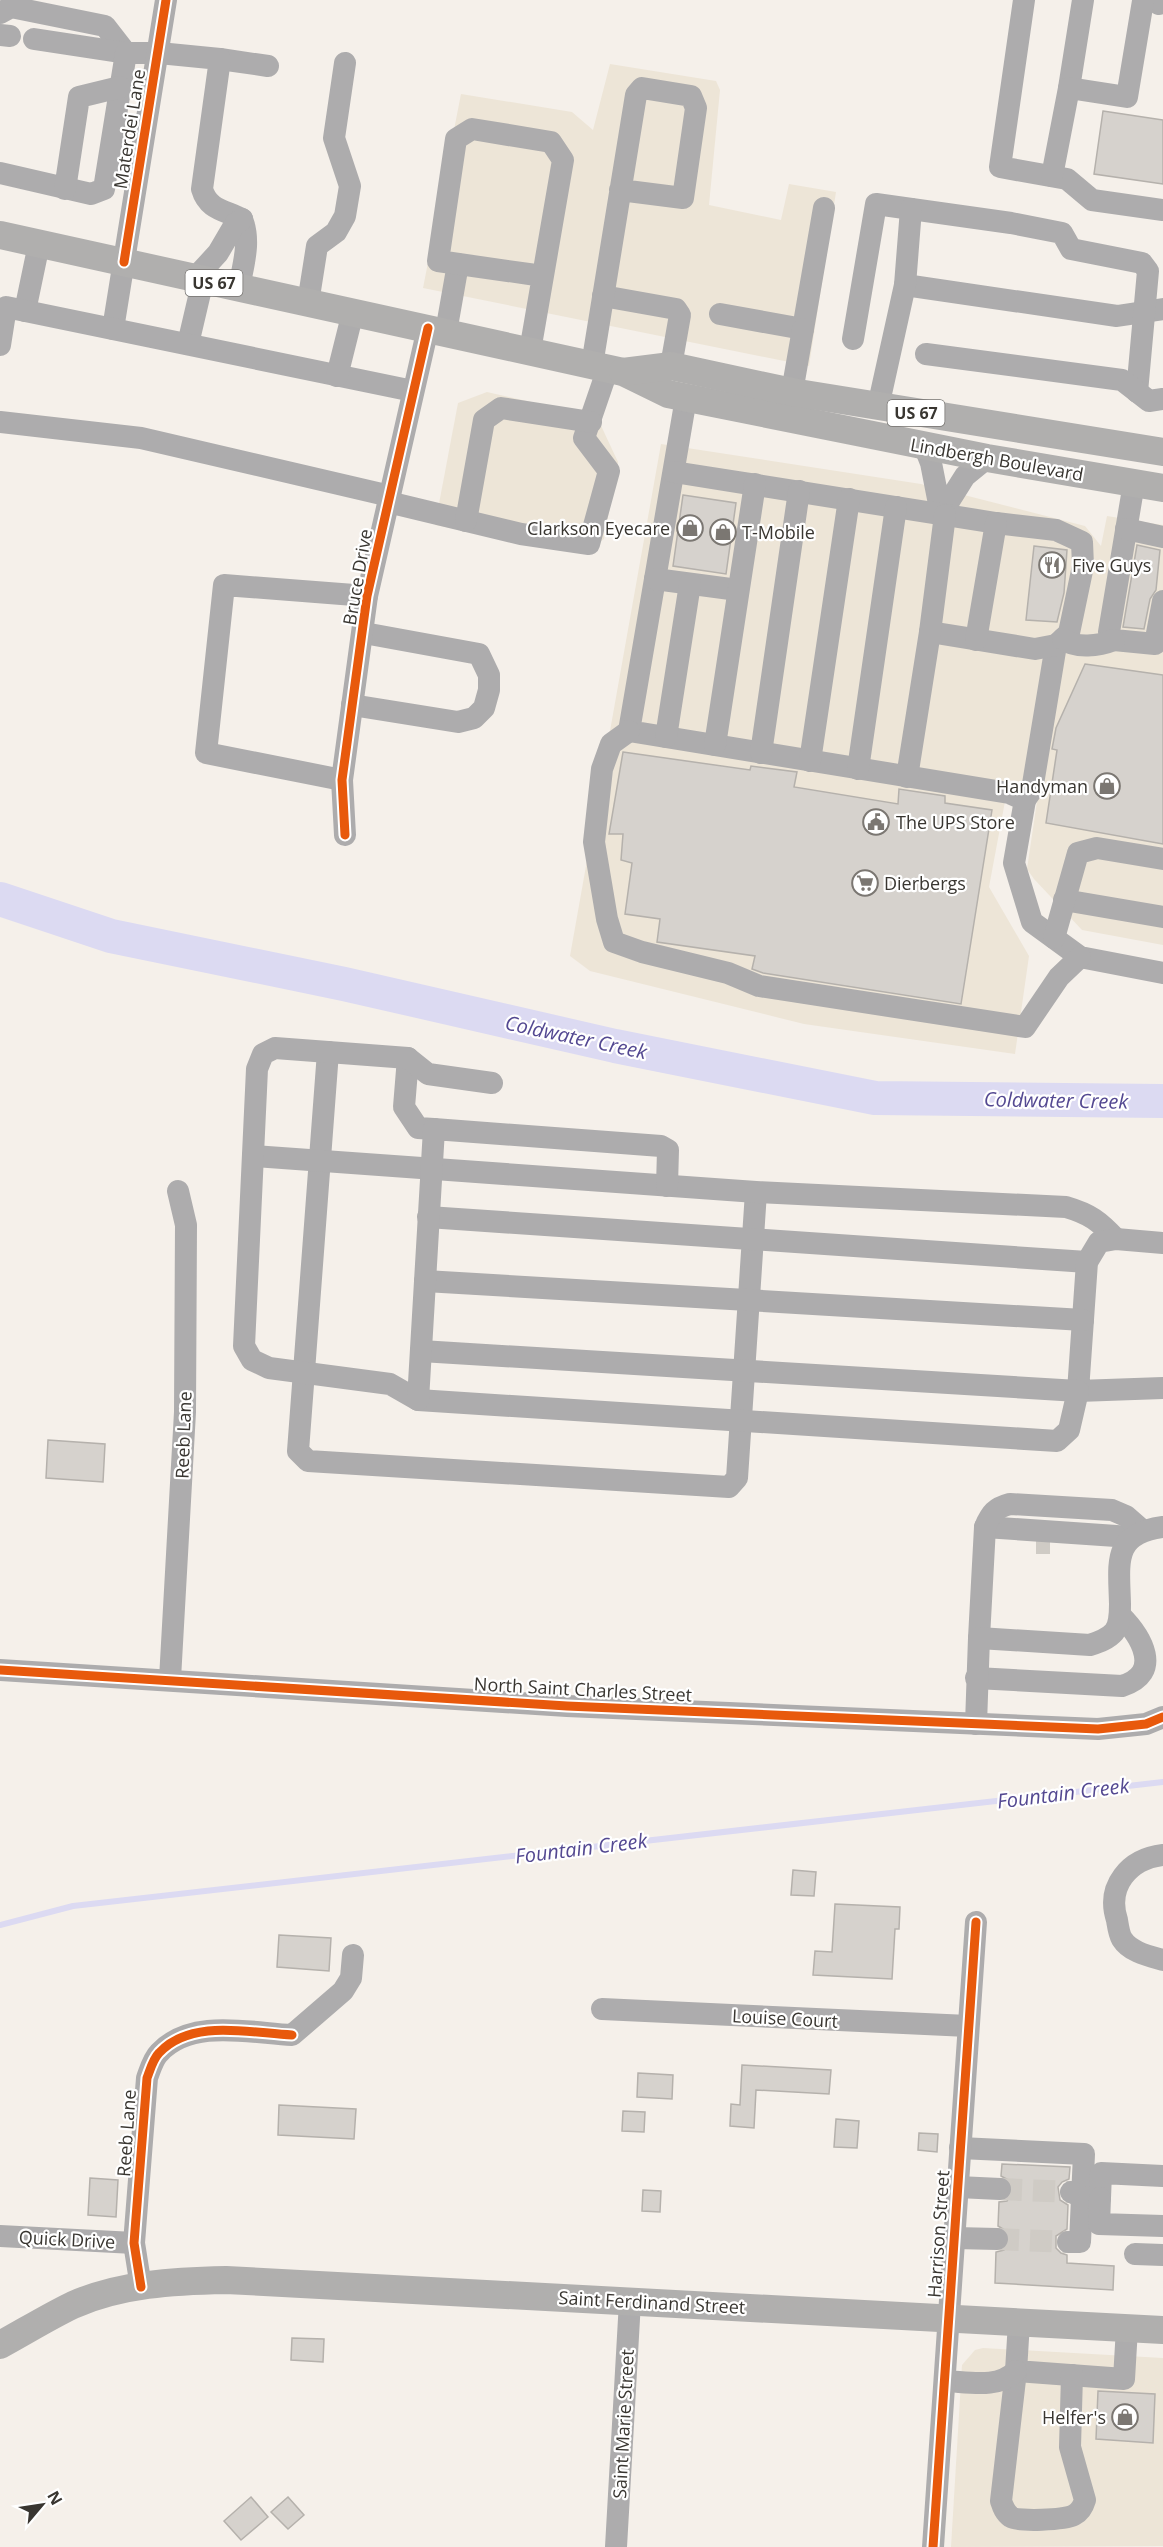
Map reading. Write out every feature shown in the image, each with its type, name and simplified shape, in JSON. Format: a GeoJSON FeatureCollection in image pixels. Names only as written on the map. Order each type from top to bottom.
{"type":"FeatureCollection","features":[{"type":"Feature","properties":{"kind":"main road","name":"US 67"},"geometry":{"type":"LineString","coordinates":[[0,235],[530,351]]}},
{"type":"Feature","properties":{"kind":"main road","name":"Lindbergh Boulevard"},"geometry":{"type":"LineString","coordinates":[[530,351],[608,368],[668,394],[686,398],[987,458],[1163,488]]}},
{"type":"Feature","properties":{"kind":"main road","name":"Lindbergh Boulevard"},"geometry":{"type":"LineString","coordinates":[[608,368],[671,366],[792,392],[1163,452]]}},
{"type":"Feature","properties":{"kind":"main road","name":"Saint Ferdinand Street"},"geometry":{"type":"LineString","coordinates":[[0,2345],[73,2305],[107,2293],[185,2281],[226,2280],[1163,2330]]}},
{"type":"Feature","properties":{"kind":"street","name":"Materdei Lane"},"geometry":{"type":"LineString","coordinates":[[113,329],[166,0]]}},
{"type":"Feature","properties":{"kind":"street"},"geometry":{"type":"LineString","coordinates":[[1024,0],[1000,167],[1067,179],[1092,200],[1163,210]]}},
{"type":"Feature","properties":{"kind":"street"},"geometry":{"type":"LineString","coordinates":[[1052,176],[1083,0]]}},
{"type":"Feature","properties":{"kind":"street"},"geometry":{"type":"LineString","coordinates":[[1069,88],[1127,97],[1152,2]]}},
{"type":"Feature","properties":{"kind":"street"},"geometry":{"type":"LineString","coordinates":[[0,13],[11,7],[105,26],[126,53],[104,189],[92,194],[0,173]]}},
{"type":"Feature","properties":{"kind":"street"},"geometry":{"type":"LineString","coordinates":[[34,39],[126,53],[159,53],[268,66]]}},
{"type":"Feature","properties":{"kind":"street"},"geometry":{"type":"LineString","coordinates":[[220,59],[202,189],[204,198],[211,206],[242,219],[246,229],[247,244],[239,288]]}},
{"type":"Feature","properties":{"kind":"street"},"geometry":{"type":"LineString","coordinates":[[308,303],[317,246],[336,232],[345,216],[350,186],[334,138],[345,63]]}},
{"type":"Feature","properties":{"kind":"street"},"geometry":{"type":"LineString","coordinates":[[65,189],[79,97],[120,87]]}},
{"type":"Feature","properties":{"kind":"street"},"geometry":{"type":"LineString","coordinates":[[0,422],[141,438],[512,532],[589,544],[609,471],[584,438],[608,368],[603,296],[620,190],[636,95],[642,88],[691,96],[696,108],[683,198],[620,190]]}},
{"type":"Feature","properties":{"kind":"street"},"geometry":{"type":"LineString","coordinates":[[530,351],[564,160],[551,142],[472,129],[456,139],[438,261],[543,276]]}},
{"type":"Feature","properties":{"kind":"street"},"geometry":{"type":"LineString","coordinates":[[853,339],[876,204],[1011,223],[1062,233],[1071,249],[1142,263],[1148,271],[1154,311],[1137,392]]}},
{"type":"Feature","properties":{"kind":"street"},"geometry":{"type":"LineString","coordinates":[[792,392],[824,208]]}},
{"type":"Feature","properties":{"kind":"street"},"geometry":{"type":"LineString","coordinates":[[878,407],[904,285],[911,209]]}},
{"type":"Feature","properties":{"kind":"street"},"geometry":{"type":"LineString","coordinates":[[188,344],[199,279],[235,224],[242,219]]}},
{"type":"Feature","properties":{"kind":"street"},"geometry":{"type":"LineString","coordinates":[[25,310],[39,244]]}},
{"type":"Feature","properties":{"kind":"street","name":"Bruce Drive"},"geometry":{"type":"LineString","coordinates":[[345,835],[342,780],[364,633],[367,596],[413,391],[437,330],[458,264]]}},
{"type":"Feature","properties":{"kind":"street"},"geometry":{"type":"LineString","coordinates":[[904,285],[1118,316],[1154,311]]}},
{"type":"Feature","properties":{"kind":"street"},"geometry":{"type":"LineString","coordinates":[[603,296],[676,309],[680,315],[671,366]]}},
{"type":"Feature","properties":{"kind":"street"},"geometry":{"type":"LineString","coordinates":[[0,345],[6,307],[413,391]]}},
{"type":"Feature","properties":{"kind":"street"},"geometry":{"type":"LineString","coordinates":[[337,376],[353,312]]}},
{"type":"Feature","properties":{"kind":"street"},"geometry":{"type":"LineString","coordinates":[[720,314],[802,329]]}},
{"type":"Feature","properties":{"kind":"street"},"geometry":{"type":"LineString","coordinates":[[926,354],[1122,380],[1149,401],[1163,399]]}},
{"type":"Feature","properties":{"kind":"street"},"geometry":{"type":"LineString","coordinates":[[686,398],[629,731],[611,744],[602,769],[594,842],[607,919],[614,942],[642,952],[728,973],[759,986],[1025,1027],[1059,977],[1080,957]]}},
{"type":"Feature","properties":{"kind":"street"},"geometry":{"type":"LineString","coordinates":[[466,521],[484,420],[501,408],[591,422]]}},
{"type":"Feature","properties":{"kind":"street"},"geometry":{"type":"LineString","coordinates":[[907,777],[930,632],[943,514],[932,464],[924,446]]}},
{"type":"Feature","properties":{"kind":"street"},"geometry":{"type":"LineString","coordinates":[[943,514],[965,476],[987,458]]}},
{"type":"Feature","properties":{"kind":"street"},"geometry":{"type":"LineString","coordinates":[[674,472],[996,523],[1056,530],[1082,542],[1083,566],[1069,633],[1060,642],[1035,649],[930,632]]}},
{"type":"Feature","properties":{"kind":"street"},"geometry":{"type":"LineString","coordinates":[[1114,640],[1109,632],[1134,483]]}},
{"type":"Feature","properties":{"kind":"street"},"geometry":{"type":"LineString","coordinates":[[714,745],[754,484]]}},
{"type":"Feature","properties":{"kind":"street"},"geometry":{"type":"LineString","coordinates":[[761,753],[799,491]]}},
{"type":"Feature","properties":{"kind":"street"},"geometry":{"type":"LineString","coordinates":[[810,761],[849,500]]}},
{"type":"Feature","properties":{"kind":"street"},"geometry":{"type":"LineString","coordinates":[[858,769],[896,507]]}},
{"type":"Feature","properties":{"kind":"street"},"geometry":{"type":"LineString","coordinates":[[976,640],[996,523]]}},
{"type":"Feature","properties":{"kind":"street"},"geometry":{"type":"LineString","coordinates":[[1126,529],[1163,537]]}},
{"type":"Feature","properties":{"kind":"street"},"geometry":{"type":"LineString","coordinates":[[655,579],[738,590]]}},
{"type":"Feature","properties":{"kind":"street"},"geometry":{"type":"LineString","coordinates":[[666,737],[690,584]]}},
{"type":"Feature","properties":{"kind":"street"},"geometry":{"type":"LineString","coordinates":[[342,780],[206,753],[224,585],[367,596]]}},
{"type":"Feature","properties":{"kind":"street"},"geometry":{"type":"LineString","coordinates":[[1060,642],[1071,645],[1093,645],[1114,640],[1155,645],[1163,601]]}},
{"type":"Feature","properties":{"kind":"street"},"geometry":{"type":"LineString","coordinates":[[352,705],[458,722],[474,718],[483,708],[489,690],[489,675],[479,654],[364,633]]}},
{"type":"Feature","properties":{"kind":"street"},"geometry":{"type":"LineString","coordinates":[[1060,642],[1032,790],[1025,800],[1014,863],[1032,922],[1080,957],[1163,973]]}},
{"type":"Feature","properties":{"kind":"street"},"geometry":{"type":"LineString","coordinates":[[629,731],[1009,793],[1025,800]]}},
{"type":"Feature","properties":{"kind":"street"},"geometry":{"type":"LineString","coordinates":[[1054,938],[1078,853],[1097,848],[1163,859]]}},
{"type":"Feature","properties":{"kind":"street"},"geometry":{"type":"LineString","coordinates":[[1064,900],[1163,917]]}},
{"type":"Feature","properties":{"kind":"street"},"geometry":{"type":"LineString","coordinates":[[492,1083],[428,1074],[408,1058],[276,1048],[263,1054],[257,1069],[244,1346],[252,1360],[268,1368],[390,1384],[418,1400],[1056,1441],[1069,1430],[1078,1391],[1087,1262],[1099,1242],[1116,1239],[1163,1243]]}},
{"type":"Feature","properties":{"kind":"street"},"geometry":{"type":"LineString","coordinates":[[328,1052],[298,1451],[308,1461],[729,1487],[737,1478],[756,1192]]}},
{"type":"Feature","properties":{"kind":"street"},"geometry":{"type":"LineString","coordinates":[[408,1058],[404,1107],[418,1128],[661,1146],[668,1150],[667,1186]]}},
{"type":"Feature","properties":{"kind":"street"},"geometry":{"type":"LineString","coordinates":[[418,1400],[434,1129]]}},
{"type":"Feature","properties":{"kind":"street"},"geometry":{"type":"LineString","coordinates":[[253,1156],[756,1192],[1066,1207],[1086,1213],[1116,1239]]}},
{"type":"Feature","properties":{"kind":"street","name":"Reeb Lane"},"geometry":{"type":"LineString","coordinates":[[170,1679],[185,1412],[186,1225],[178,1191]]}},
{"type":"Feature","properties":{"kind":"street"},"geometry":{"type":"LineString","coordinates":[[428,1217],[1087,1262]]}},
{"type":"Feature","properties":{"kind":"street"},"geometry":{"type":"LineString","coordinates":[[425,1281],[1083,1320]]}},
{"type":"Feature","properties":{"kind":"street"},"geometry":{"type":"LineString","coordinates":[[421,1351],[1078,1391],[1163,1388]]}},
{"type":"Feature","properties":{"kind":"street"},"geometry":{"type":"LineString","coordinates":[[976,1724],[976,1678],[985,1532],[990,1514],[999,1507],[1010,1504],[1112,1510],[1126,1516],[1140,1535]]}},
{"type":"Feature","properties":{"kind":"street"},"geometry":{"type":"LineString","coordinates":[[985,1532],[1140,1535]]}},
{"type":"Feature","properties":{"kind":"street"},"geometry":{"type":"LineString","coordinates":[[985,1532],[1043,1543],[1140,1535]]}},
{"type":"Feature","properties":{"kind":"street"},"geometry":{"type":"LineString","coordinates":[[979,1638],[1090,1645],[1105,1640],[1116,1630],[1120,1615],[1119,1568],[1140,1535]]}},
{"type":"Feature","properties":{"kind":"street"},"geometry":{"type":"LineString","coordinates":[[976,1678],[1122,1686],[1134,1682],[1144,1672],[1147,1658],[1137,1634],[1120,1615]]}},
{"type":"Feature","properties":{"kind":"street","name":"North Saint Charles Street"},"geometry":{"type":"LineString","coordinates":[[0,1670],[567,1706],[1098,1730],[1146,1724],[1163,1717]]}},
{"type":"Feature","properties":{"kind":"street"},"geometry":{"type":"LineString","coordinates":[[1163,1855],[1134,1863],[1117,1881],[1114,1912],[1122,1939],[1141,1954],[1163,1960]]}},
{"type":"Feature","properties":{"kind":"street","name":"Harrison Street"},"geometry":{"type":"LineString","coordinates":[[933,2547],[976,1922]]}},
{"type":"Feature","properties":{"kind":"street","name":"Reeb Lane"},"geometry":{"type":"LineString","coordinates":[[141,2287],[134,2243],[147,2078],[158,2054],[181,2036],[213,2030],[292,2035],[343,1991],[351,1978],[353,1955]]}},
{"type":"Feature","properties":{"kind":"street","name":"Louise Court"},"geometry":{"type":"LineString","coordinates":[[602,2009],[968,2026]]}},
{"type":"Feature","properties":{"kind":"street"},"geometry":{"type":"LineString","coordinates":[[960,2148],[1084,2154],[1085,2196],[1080,2242],[1068,2242]]}},
{"type":"Feature","properties":{"kind":"street"},"geometry":{"type":"LineString","coordinates":[[1085,2196],[1101,2173],[1163,2176]]}},
{"type":"Feature","properties":{"kind":"street"},"geometry":{"type":"LineString","coordinates":[[958,2187],[1000,2189]]}},
{"type":"Feature","properties":{"kind":"street"},"geometry":{"type":"LineString","coordinates":[[1085,2196],[1099,2224],[1163,2226]]}},
{"type":"Feature","properties":{"kind":"street","name":"Quick Drive"},"geometry":{"type":"LineString","coordinates":[[0,2236],[134,2243]]}},
{"type":"Feature","properties":{"kind":"street"},"geometry":{"type":"LineString","coordinates":[[955,2238],[997,2239]]}},
{"type":"Feature","properties":{"kind":"street"},"geometry":{"type":"LineString","coordinates":[[1136,2254],[1163,2255]]}},
{"type":"Feature","properties":{"kind":"street","name":"Saint Marie Street"},"geometry":{"type":"LineString","coordinates":[[616,2547],[630,2301]]}},
{"type":"Feature","properties":{"kind":"street"},"geometry":{"type":"LineString","coordinates":[[1018,2322],[1016,2371],[1001,2500],[1004,2511],[1017,2520],[1066,2518],[1076,2515],[1083,2508],[1084,2500],[1070,2447],[1072,2375]]}},
{"type":"Feature","properties":{"kind":"street"},"geometry":{"type":"LineString","coordinates":[[945,2381],[997,2382],[1009,2378],[1016,2371],[1124,2379],[1126,2328]]}},
{"type":"Feature","properties":{"kind":"shaded area"},"geometry":{"type":"Polygon","coordinates":[[[610,64],[716,81],[720,90],[709,205],[781,220],[789,184],[836,192],[809,366],[423,288],[461,94],[572,112],[593,130],[610,64]]]}},
{"type":"Feature","properties":{"kind":"shaded area"},"geometry":{"type":"Polygon","coordinates":[[[487,392],[597,417],[618,462],[604,539],[582,553],[435,525],[458,403],[487,392]]]}},
{"type":"Feature","properties":{"kind":"shaded area"},"geometry":{"type":"Polygon","coordinates":[[[661,444],[921,484],[1085,526],[1101,546],[1107,516],[1163,525],[1163,945],[1082,930],[1027,869],[1044,754],[1028,782],[1009,780],[989,887],[1029,956],[1015,1054],[804,1024],[590,971],[570,956],[661,444]]]}},
{"type":"Feature","properties":{"kind":"shaded area"},"geometry":{"type":"Polygon","coordinates":[[[983,2348],[1163,2358],[1163,2546],[951,2547],[962,2365],[975,2350],[983,2348]]]}},
{"type":"Feature","properties":{"kind":"building"},"geometry":{"type":"Polygon","coordinates":[[[1103,111],[1163,120],[1163,184],[1094,174],[1103,111]]]}},
{"type":"Feature","properties":{"kind":"building"},"geometry":{"type":"Polygon","coordinates":[[[683,495],[736,503],[726,574],[673,566],[683,495]]]}},
{"type":"Feature","properties":{"kind":"building"},"geometry":{"type":"Polygon","coordinates":[[[1137,545],[1160,550],[1156,590],[1150,599],[1144,629],[1123,627],[1137,545]]]}},
{"type":"Feature","properties":{"kind":"building"},"geometry":{"type":"Polygon","coordinates":[[[1034,546],[1067,550],[1064,593],[1057,622],[1026,620],[1034,546]]]}},
{"type":"Feature","properties":{"kind":"building","name":"Handyman"},"geometry":{"type":"Polygon","coordinates":[[[1085,664],[1163,675],[1163,844],[1046,823],[1057,750],[1052,749],[1056,728],[1085,664]]]}},
{"type":"Feature","properties":{"kind":"building"},"geometry":{"type":"Polygon","coordinates":[[[623,752],[750,770],[751,766],[797,772],[794,787],[898,804],[899,789],[945,796],[945,803],[992,810],[961,1004],[763,973],[752,969],[755,956],[657,942],[660,919],[625,914],[632,863],[621,860],[623,834],[609,834],[623,752]]]}},
{"type":"Feature","properties":{"kind":"building"},"geometry":{"type":"Polygon","coordinates":[[[48,1440],[105,1444],[103,1482],[46,1478],[48,1440]]]}},
{"type":"Feature","properties":{"kind":"building"},"geometry":{"type":"Polygon","coordinates":[[[793,1870],[816,1872],[814,1896],[791,1895],[793,1870]]]}},
{"type":"Feature","properties":{"kind":"building"},"geometry":{"type":"Polygon","coordinates":[[[835,1904],[900,1907],[899,1929],[895,1929],[892,1979],[813,1975],[815,1951],[832,1952],[835,1904]]]}},
{"type":"Feature","properties":{"kind":"building"},"geometry":{"type":"Polygon","coordinates":[[[279,1935],[331,1938],[329,1971],[277,1967],[279,1935]]]}},
{"type":"Feature","properties":{"kind":"building"},"geometry":{"type":"Polygon","coordinates":[[[742,2065],[831,2070],[829,2094],[756,2090],[754,2128],[730,2126],[731,2104],[740,2105],[742,2065]]]}},
{"type":"Feature","properties":{"kind":"building"},"geometry":{"type":"Polygon","coordinates":[[[638,2073],[673,2075],[672,2099],[637,2097],[638,2073]]]}},
{"type":"Feature","properties":{"kind":"building"},"geometry":{"type":"Polygon","coordinates":[[[279,2105],[356,2109],[354,2139],[278,2135],[279,2105]]]}},
{"type":"Feature","properties":{"kind":"building"},"geometry":{"type":"Polygon","coordinates":[[[623,2111],[645,2112],[644,2132],[622,2131],[623,2111]]]}},
{"type":"Feature","properties":{"kind":"building"},"geometry":{"type":"Polygon","coordinates":[[[836,2119],[859,2121],[857,2148],[834,2147],[836,2119]]]}},
{"type":"Feature","properties":{"kind":"building"},"geometry":{"type":"Polygon","coordinates":[[[919,2133],[938,2134],[937,2152],[918,2150],[919,2133]]]}},
{"type":"Feature","properties":{"kind":"building"},"geometry":{"type":"Polygon","coordinates":[[[1002,2164],[1070,2167],[1069,2179],[1058,2187],[1060,2200],[1068,2205],[1067,2229],[1056,2236],[1056,2248],[1067,2255],[1067,2263],[1114,2266],[1113,2290],[995,2283],[996,2252],[1004,2250],[1010,2240],[1008,2232],[998,2226],[999,2202],[1007,2201],[1013,2190],[1012,2182],[1001,2176],[1002,2164]]]}},
{"type":"Feature","properties":{"kind":"building"},"geometry":{"type":"Polygon","coordinates":[[[90,2178],[118,2180],[116,2217],[88,2215],[90,2178]]]}},
{"type":"Feature","properties":{"kind":"building"},"geometry":{"type":"Polygon","coordinates":[[[643,2190],[661,2191],[660,2212],[642,2211],[643,2190]]]}},
{"type":"Feature","properties":{"kind":"building"},"geometry":{"type":"Polygon","coordinates":[[[292,2338],[324,2339],[323,2362],[291,2360],[292,2338]]]}},
{"type":"Feature","properties":{"kind":"building","name":"Helfer's"},"geometry":{"type":"Polygon","coordinates":[[[1098,2391],[1155,2394],[1153,2443],[1096,2439],[1098,2391]]]}},
{"type":"Feature","properties":{"kind":"building"},"geometry":{"type":"Polygon","coordinates":[[[251,2497],[268,2517],[241,2540],[224,2521],[251,2497]]]}},
{"type":"Feature","properties":{"kind":"building"},"geometry":{"type":"Polygon","coordinates":[[[288,2497],[304,2515],[288,2529],[271,2512],[288,2497]]]}},
{"type":"Feature","properties":{"kind":"waterway","name":"Coldwater Creek"},"geometry":{"type":"LineString","coordinates":[[0,899],[111,936],[344,984],[615,1046],[875,1098],[1163,1101]]}},
{"type":"Feature","properties":{"kind":"waterway","name":"Fountain Creek"},"geometry":{"type":"LineString","coordinates":[[0,1925],[73,1906],[1163,1782]]}},
{"type":"Feature","properties":{"kind":"tunnel"},"geometry":{"type":"LineString","coordinates":[[1036,1543],[1050,1543]]}},
{"type":"Feature","properties":{"kind":"tunnel"},"geometry":{"type":"LineString","coordinates":[[1000,2189],[1071,2192]]}},
{"type":"Feature","properties":{"kind":"tunnel"},"geometry":{"type":"LineString","coordinates":[[997,2239],[1068,2242]]}},
{"type":"Feature","properties":{"kind":"cycle path"},"geometry":{"type":"LineString","coordinates":[[124,262],[166,0]]}},
{"type":"Feature","properties":{"kind":"cycle path"},"geometry":{"type":"LineString","coordinates":[[345,835],[342,780],[367,596],[428,328]]}},
{"type":"Feature","properties":{"kind":"cycle path"},"geometry":{"type":"LineString","coordinates":[[0,1670],[567,1706],[1098,1729],[1146,1724],[1163,1717]]}},
{"type":"Feature","properties":{"kind":"cycle path"},"geometry":{"type":"LineString","coordinates":[[933,2547],[976,1922]]}},
{"type":"Feature","properties":{"kind":"cycle path"},"geometry":{"type":"LineString","coordinates":[[141,2287],[134,2243],[147,2078],[155,2058],[172,2042],[204,2031],[222,2030],[292,2035]]}},
{"type":"Feature","properties":{"kind":"place","name":"Clarkson Eyecare"},"geometry":{"type":"Point","coordinates":[690,528]}},
{"type":"Feature","properties":{"kind":"place","name":"T-Mobile"},"geometry":{"type":"Point","coordinates":[723,532]}},
{"type":"Feature","properties":{"kind":"place","name":"Five Guys"},"geometry":{"type":"Point","coordinates":[1052,565]}},
{"type":"Feature","properties":{"kind":"place","name":"Handyman"},"geometry":{"type":"Point","coordinates":[1107,786]}},
{"type":"Feature","properties":{"kind":"place","name":"The UPS Store"},"geometry":{"type":"Point","coordinates":[876,822]}},
{"type":"Feature","properties":{"kind":"place","name":"Dierbergs"},"geometry":{"type":"Point","coordinates":[865,883]}},
{"type":"Feature","properties":{"kind":"place","name":"Helfer's"},"geometry":{"type":"Point","coordinates":[1125,2417]}}]}
